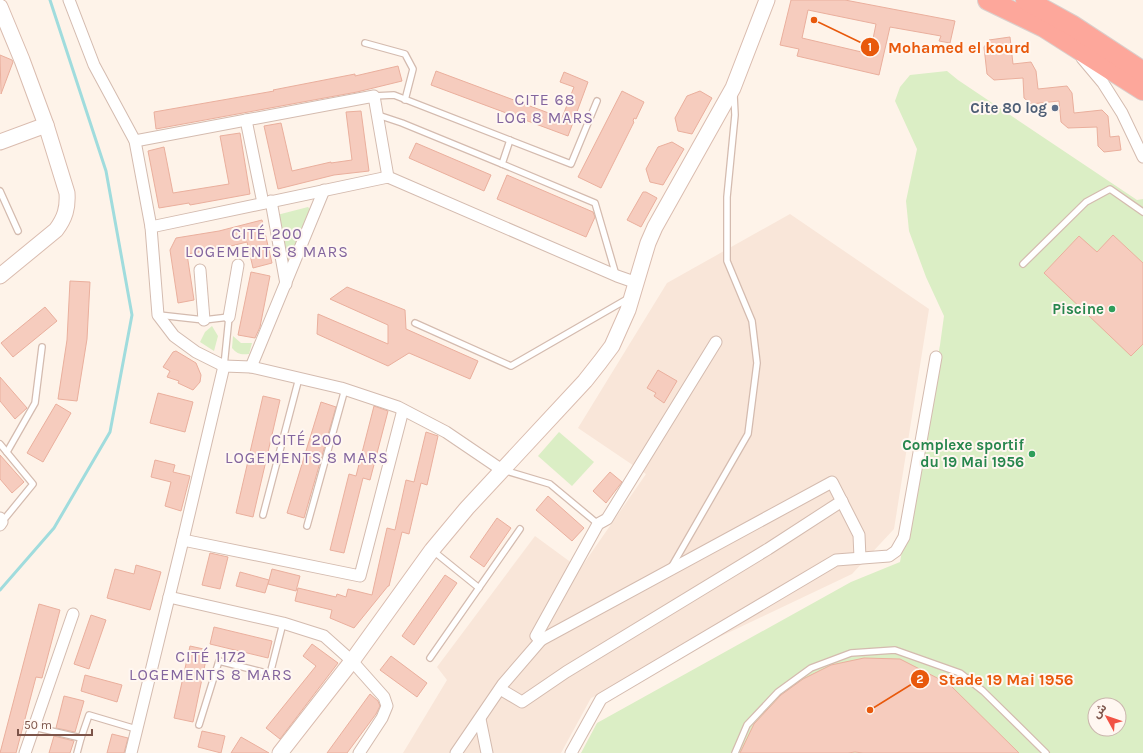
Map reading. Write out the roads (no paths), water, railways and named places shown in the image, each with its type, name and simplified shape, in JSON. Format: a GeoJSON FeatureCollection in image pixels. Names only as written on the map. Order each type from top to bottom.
{"type":"FeatureCollection","features":[{"type":"Feature","properties":{"kind":"highway"},"geometry":{"type":"LineString","coordinates":[[988,0],[1044,27],[1143,90]]}},
{"type":"Feature","properties":{"kind":"highway"},"geometry":{"type":"LineString","coordinates":[[1026,0],[1073,26],[1143,72]]}},
{"type":"Feature","properties":{"kind":"main road"},"geometry":{"type":"LineString","coordinates":[[280,753],[352,661],[432,550],[467,508],[586,381],[612,346],[628,310],[648,243],[655,227],[733,88],[767,0]]}},
{"type":"Feature","properties":{"kind":"main road"},"geometry":{"type":"LineString","coordinates":[[0,7],[22,60],[46,125],[67,193],[68,203],[66,213],[56,230],[0,276]]}},
{"type":"Feature","properties":{"kind":"main road"},"geometry":{"type":"LineString","coordinates":[[0,142],[46,125]]}},
{"type":"Feature","properties":{"kind":"street"},"geometry":{"type":"LineString","coordinates":[[69,0],[94,65],[135,141],[151,227],[158,314],[174,336],[196,352],[224,366],[251,367],[345,389],[403,410],[446,432],[502,470]]}},
{"type":"Feature","properties":{"kind":"street"},"geometry":{"type":"LineString","coordinates":[[1065,40],[1103,82],[1122,113],[1142,152]]}},
{"type":"Feature","properties":{"kind":"street"},"geometry":{"type":"LineString","coordinates":[[135,141],[374,96],[388,177]]}},
{"type":"Feature","properties":{"kind":"street"},"geometry":{"type":"LineString","coordinates":[[246,120],[286,284]]}},
{"type":"Feature","properties":{"kind":"street"},"geometry":{"type":"LineString","coordinates":[[151,227],[388,177],[617,276],[635,289]]}},
{"type":"Feature","properties":{"kind":"street"},"geometry":{"type":"LineString","coordinates":[[251,367],[324,190]]}},
{"type":"Feature","properties":{"kind":"street"},"geometry":{"type":"LineString","coordinates":[[229,317],[238,265]]}},
{"type":"Feature","properties":{"kind":"street"},"geometry":{"type":"LineString","coordinates":[[200,270],[204,320]]}},
{"type":"Feature","properties":{"kind":"street"},"geometry":{"type":"LineString","coordinates":[[541,640],[536,636],[598,524],[607,519],[716,342]]}},
{"type":"Feature","properties":{"kind":"street"},"geometry":{"type":"LineString","coordinates":[[571,753],[601,699],[836,560],[889,556],[896,551],[904,537],[936,357]]}},
{"type":"Feature","properties":{"kind":"street"},"geometry":{"type":"LineString","coordinates":[[131,753],[224,366]]}},
{"type":"Feature","properties":{"kind":"street"},"geometry":{"type":"LineString","coordinates":[[183,540],[360,576],[403,410]]}},
{"type":"Feature","properties":{"kind":"street"},"geometry":{"type":"LineString","coordinates":[[456,753],[500,689],[541,640],[832,482],[859,535],[860,558]]}},
{"type":"Feature","properties":{"kind":"street"},"geometry":{"type":"LineString","coordinates":[[500,689],[522,702],[566,672],[768,549],[842,501]]}},
{"type":"Feature","properties":{"kind":"street"},"geometry":{"type":"LineString","coordinates":[[168,597],[283,623],[324,636],[352,661],[384,697],[387,706],[382,718],[359,753]]}},
{"type":"Feature","properties":{"kind":"street"},"geometry":{"type":"LineString","coordinates":[[25,753],[73,614]]}},
{"type":"Feature","properties":{"kind":"street"},"geometry":{"type":"LineString","coordinates":[[480,719],[487,753]]}},
{"type":"Feature","properties":{"kind":"lane"},"geometry":{"type":"LineString","coordinates":[[365,43],[404,54],[413,69],[405,100]]}},
{"type":"Feature","properties":{"kind":"lane"},"geometry":{"type":"LineString","coordinates":[[670,570],[748,434],[757,363],[754,335],[752,321],[727,261],[727,197],[735,115],[733,88]]}},
{"type":"Feature","properties":{"kind":"lane"},"geometry":{"type":"LineString","coordinates":[[374,96],[394,95],[571,164],[596,100]]}},
{"type":"Feature","properties":{"kind":"lane"},"geometry":{"type":"LineString","coordinates":[[378,115],[402,123],[596,203],[617,276]]}},
{"type":"Feature","properties":{"kind":"lane"},"geometry":{"type":"LineString","coordinates":[[502,164],[510,140]]}},
{"type":"Feature","properties":{"kind":"lane"},"geometry":{"type":"LineString","coordinates":[[1023,264],[1086,202],[1110,189],[1143,212]]}},
{"type":"Feature","properties":{"kind":"lane"},"geometry":{"type":"LineString","coordinates":[[0,191],[18,231]]}},
{"type":"Feature","properties":{"kind":"lane"},"geometry":{"type":"LineString","coordinates":[[415,323],[511,366],[635,289]]}},
{"type":"Feature","properties":{"kind":"lane"},"geometry":{"type":"LineString","coordinates":[[158,314],[204,320],[229,317],[224,366]]}},
{"type":"Feature","properties":{"kind":"lane"},"geometry":{"type":"LineString","coordinates":[[7,452],[35,403],[42,347]]}},
{"type":"Feature","properties":{"kind":"lane"},"geometry":{"type":"LineString","coordinates":[[263,515],[299,378]]}},
{"type":"Feature","properties":{"kind":"lane"},"geometry":{"type":"LineString","coordinates":[[307,526],[345,389]]}},
{"type":"Feature","properties":{"kind":"lane"},"geometry":{"type":"LineString","coordinates":[[0,444],[33,484],[1,522]]}},
{"type":"Feature","properties":{"kind":"lane"},"geometry":{"type":"LineString","coordinates":[[502,470],[550,484],[598,524]]}},
{"type":"Feature","properties":{"kind":"lane"},"geometry":{"type":"LineString","coordinates":[[430,658],[520,529]]}},
{"type":"Feature","properties":{"kind":"lane"},"geometry":{"type":"LineString","coordinates":[[432,550],[479,588]]}},
{"type":"Feature","properties":{"kind":"lane"},"geometry":{"type":"LineString","coordinates":[[199,725],[218,661],[270,674],[283,623]]}},
{"type":"Feature","properties":{"kind":"lane"},"geometry":{"type":"LineString","coordinates":[[736,753],[747,725],[778,692],[811,668],[851,653],[895,650],[960,673],[983,691],[1046,753]]}},
{"type":"Feature","properties":{"kind":"lane"},"geometry":{"type":"LineString","coordinates":[[77,753],[88,715],[136,729]]}},
{"type":"Feature","properties":{"kind":"lane"},"geometry":{"type":"LineString","coordinates":[[34,727],[81,738]]}},
{"type":"Feature","properties":{"kind":"waterway"},"geometry":{"type":"LineString","coordinates":[[0,590],[54,528],[110,432],[132,315],[106,171],[50,0]]}},
{"type":"Feature","properties":{"kind":"place","name":"Mohamed el kourd"},"geometry":{"type":"Point","coordinates":[814,20]}},
{"type":"Feature","properties":{"kind":"place","name":"Cite 80 log"},"geometry":{"type":"Point","coordinates":[1055,108]}},
{"type":"Feature","properties":{"kind":"place","name":"Piscine"},"geometry":{"type":"Point","coordinates":[1112,309]}},
{"type":"Feature","properties":{"kind":"place","name":"Complexe sportif du 19 Mai 1956"},"geometry":{"type":"Point","coordinates":[1032,454]}},
{"type":"Feature","properties":{"kind":"place","name":"Stade 19 Mai 1956"},"geometry":{"type":"Point","coordinates":[870,710]}},
{"type":"Feature","properties":{"kind":"district","name":"CITE 68 LOG 8 MARS"},"geometry":{"type":"Point","coordinates":[545,108]}},
{"type":"Feature","properties":{"kind":"district","name":"CITÉ 200 LOGEMENTS 8 MARS"},"geometry":{"type":"Point","coordinates":[267,242]}},
{"type":"Feature","properties":{"kind":"district","name":"CITÉ 200 LOGEMENTS 8 MARS"},"geometry":{"type":"Point","coordinates":[307,448]}},
{"type":"Feature","properties":{"kind":"district","name":"CITÉ 1172 LOGEMENTS 8 MARS"},"geometry":{"type":"Point","coordinates":[211,665]}}]}
